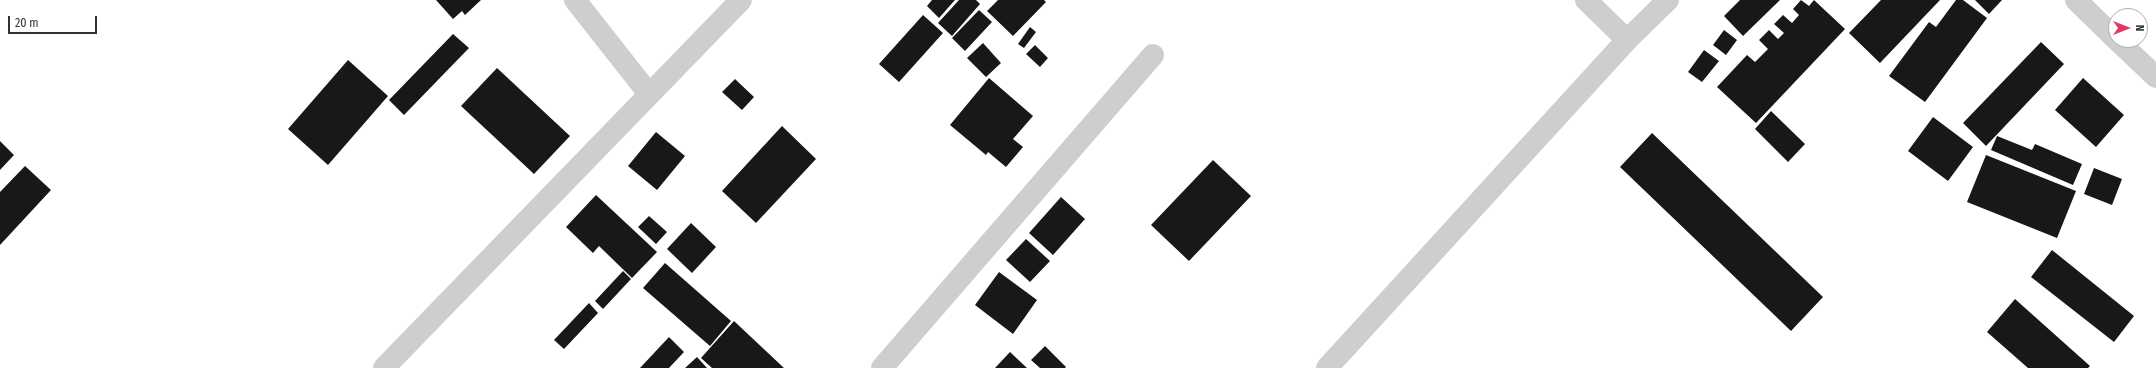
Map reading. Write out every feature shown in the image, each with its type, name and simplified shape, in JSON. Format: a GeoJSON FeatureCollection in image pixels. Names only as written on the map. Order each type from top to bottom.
{"type":"FeatureCollection","features":[{"type":"Feature","properties":{"kind":"street"},"geometry":{"type":"LineString","coordinates":[[575,0],[649,94]]}},
{"type":"Feature","properties":{"kind":"street"},"geometry":{"type":"LineString","coordinates":[[384,368],[741,0]]}},
{"type":"Feature","properties":{"kind":"street"},"geometry":{"type":"LineString","coordinates":[[1586,0],[1627,40]]}},
{"type":"Feature","properties":{"kind":"street"},"geometry":{"type":"LineString","coordinates":[[1327,368],[1627,40],[1668,0]]}},
{"type":"Feature","properties":{"kind":"street"},"geometry":{"type":"LineString","coordinates":[[2076,0],[2108,30]]}},
{"type":"Feature","properties":{"kind":"street"},"geometry":{"type":"LineString","coordinates":[[2126,48],[2156,77]]}},
{"type":"Feature","properties":{"kind":"street"},"geometry":{"type":"LineString","coordinates":[[882,368],[1153,55]]}},
{"type":"Feature","properties":{"kind":"building"},"geometry":{"type":"Polygon","coordinates":[[[436,0],[481,0],[465,15],[462,11],[453,19],[436,0]]]}},
{"type":"Feature","properties":{"kind":"building"},"geometry":{"type":"Polygon","coordinates":[[[932,0],[955,0],[939,18],[927,6],[932,0]]]}},
{"type":"Feature","properties":{"kind":"building"},"geometry":{"type":"Polygon","coordinates":[[[959,0],[976,0],[980,4],[952,36],[938,23],[959,0]]]}},
{"type":"Feature","properties":{"kind":"building"},"geometry":{"type":"Polygon","coordinates":[[[998,0],[1044,0],[1046,2],[1013,36],[987,11],[998,0]]]}},
{"type":"Feature","properties":{"kind":"building"},"geometry":{"type":"Polygon","coordinates":[[[1740,0],[1780,0],[1743,36],[1724,16],[1740,0]]]}},
{"type":"Feature","properties":{"kind":"building"},"geometry":{"type":"Polygon","coordinates":[[[1801,0],[1809,6],[1814,0],[1845,29],[1756,123],[1717,87],[1747,55],[1755,62],[1768,49],[1759,40],[1769,30],[1778,39],[1784,33],[1774,24],[1783,15],[1792,23],[1799,15],[1793,9],[1801,0]]]}},
{"type":"Feature","properties":{"kind":"building"},"geometry":{"type":"Polygon","coordinates":[[[1881,0],[1940,0],[1880,63],[1849,33],[1881,0]]]}},
{"type":"Feature","properties":{"kind":"building"},"geometry":{"type":"Polygon","coordinates":[[[1956,0],[1963,0],[1987,18],[1925,102],[1889,76],[1929,22],[1936,27],[1956,0]]]}},
{"type":"Feature","properties":{"kind":"building"},"geometry":{"type":"Polygon","coordinates":[[[1975,0],[2002,0],[1989,14],[1975,0]]]}},
{"type":"Feature","properties":{"kind":"building"},"geometry":{"type":"Polygon","coordinates":[[[979,10],[992,22],[965,51],[952,38],[979,10]]]}},
{"type":"Feature","properties":{"kind":"building"},"geometry":{"type":"Polygon","coordinates":[[[923,15],[943,33],[899,82],[879,64],[923,15]]]}},
{"type":"Feature","properties":{"kind":"building"},"geometry":{"type":"Polygon","coordinates":[[[1030,27],[1036,32],[1024,48],[1018,44],[1030,27]]]}},
{"type":"Feature","properties":{"kind":"building"},"geometry":{"type":"Polygon","coordinates":[[[1724,30],[1737,40],[1726,55],[1713,45],[1724,30]]]}},
{"type":"Feature","properties":{"kind":"building"},"geometry":{"type":"Polygon","coordinates":[[[453,34],[469,48],[404,115],[389,100],[453,34]]]}},
{"type":"Feature","properties":{"kind":"building"},"geometry":{"type":"Polygon","coordinates":[[[2041,42],[2064,64],[1986,146],[1963,123],[2041,42]]]}},
{"type":"Feature","properties":{"kind":"building"},"geometry":{"type":"Polygon","coordinates":[[[983,43],[1001,63],[986,77],[967,58],[983,43]]]}},
{"type":"Feature","properties":{"kind":"building"},"geometry":{"type":"Polygon","coordinates":[[[1035,45],[1048,58],[1040,67],[1026,54],[1035,45]]]}},
{"type":"Feature","properties":{"kind":"building"},"geometry":{"type":"Polygon","coordinates":[[[1704,50],[1719,61],[1702,82],[1688,72],[1704,50]]]}},
{"type":"Feature","properties":{"kind":"building"},"geometry":{"type":"Polygon","coordinates":[[[348,60],[388,96],[328,165],[288,129],[348,60]]]}},
{"type":"Feature","properties":{"kind":"building"},"geometry":{"type":"Polygon","coordinates":[[[497,68],[570,136],[534,174],[461,106],[497,68]]]}},
{"type":"Feature","properties":{"kind":"building"},"geometry":{"type":"Polygon","coordinates":[[[989,78],[1033,116],[1013,139],[1023,147],[1006,167],[988,152],[986,155],[950,125],[989,78]]]}},
{"type":"Feature","properties":{"kind":"building"},"geometry":{"type":"Polygon","coordinates":[[[2083,78],[2124,115],[2096,147],[2055,110],[2083,78]]]}},
{"type":"Feature","properties":{"kind":"building"},"geometry":{"type":"Polygon","coordinates":[[[735,79],[754,97],[742,110],[722,92],[735,79]]]}},
{"type":"Feature","properties":{"kind":"building"},"geometry":{"type":"Polygon","coordinates":[[[1771,111],[1805,144],[1788,162],[1755,129],[1771,111]]]}},
{"type":"Feature","properties":{"kind":"building"},"geometry":{"type":"Polygon","coordinates":[[[1933,117],[1973,147],[1948,181],[1908,151],[1933,117]]]}},
{"type":"Feature","properties":{"kind":"building"},"geometry":{"type":"Polygon","coordinates":[[[782,126],[816,159],[756,223],[722,191],[782,126]]]}},
{"type":"Feature","properties":{"kind":"building"},"geometry":{"type":"Polygon","coordinates":[[[656,132],[685,156],[657,190],[628,166],[656,132]]]}},
{"type":"Feature","properties":{"kind":"building"},"geometry":{"type":"Polygon","coordinates":[[[1652,133],[1823,297],[1791,331],[1620,167],[1652,133]]]}},
{"type":"Feature","properties":{"kind":"building"},"geometry":{"type":"Polygon","coordinates":[[[1997,136],[2032,150],[2035,144],[2082,164],[2073,185],[1991,150],[1997,136]]]}},
{"type":"Feature","properties":{"kind":"building"},"geometry":{"type":"Polygon","coordinates":[[[0,141],[14,155],[0,170],[0,141]]]}},
{"type":"Feature","properties":{"kind":"building"},"geometry":{"type":"Polygon","coordinates":[[[1986,155],[2076,191],[2057,238],[1967,202],[1986,155]]]}},
{"type":"Feature","properties":{"kind":"building"},"geometry":{"type":"Polygon","coordinates":[[[1213,160],[1251,196],[1189,261],[1151,225],[1213,160]]]}},
{"type":"Feature","properties":{"kind":"building"},"geometry":{"type":"Polygon","coordinates":[[[25,166],[51,190],[0,245],[0,192],[25,166]]]}},
{"type":"Feature","properties":{"kind":"building"},"geometry":{"type":"Polygon","coordinates":[[[2094,168],[2122,179],[2112,205],[2084,194],[2094,168]]]}},
{"type":"Feature","properties":{"kind":"building"},"geometry":{"type":"Polygon","coordinates":[[[596,195],[657,252],[632,278],[599,246],[593,253],[566,227],[596,195]]]}},
{"type":"Feature","properties":{"kind":"building"},"geometry":{"type":"Polygon","coordinates":[[[1061,197],[1085,219],[1053,255],[1029,233],[1061,197]]]}},
{"type":"Feature","properties":{"kind":"building"},"geometry":{"type":"Polygon","coordinates":[[[649,216],[667,232],[656,244],[638,227],[649,216]]]}},
{"type":"Feature","properties":{"kind":"building"},"geometry":{"type":"Polygon","coordinates":[[[691,223],[716,247],[692,273],[667,249],[691,223]]]}},
{"type":"Feature","properties":{"kind":"building"},"geometry":{"type":"Polygon","coordinates":[[[1026,239],[1050,261],[1030,282],[1006,260],[1026,239]]]}},
{"type":"Feature","properties":{"kind":"building"},"geometry":{"type":"Polygon","coordinates":[[[2052,250],[2134,316],[2114,342],[2031,277],[2052,250]]]}},
{"type":"Feature","properties":{"kind":"building"},"geometry":{"type":"Polygon","coordinates":[[[665,263],[731,321],[710,346],[643,288],[665,263]]]}},
{"type":"Feature","properties":{"kind":"building"},"geometry":{"type":"Polygon","coordinates":[[[623,271],[631,279],[603,309],[595,301],[623,271]]]}},
{"type":"Feature","properties":{"kind":"building"},"geometry":{"type":"Polygon","coordinates":[[[999,272],[1037,300],[1013,334],[975,305],[999,272]]]}},
{"type":"Feature","properties":{"kind":"building"},"geometry":{"type":"Polygon","coordinates":[[[2015,299],[2090,366],[2088,368],[2028,368],[1987,332],[2015,299]]]}},
{"type":"Feature","properties":{"kind":"building"},"geometry":{"type":"Polygon","coordinates":[[[589,303],[598,313],[564,349],[554,340],[589,303]]]}},
{"type":"Feature","properties":{"kind":"building"},"geometry":{"type":"Polygon","coordinates":[[[734,321],[784,368],[712,368],[701,358],[734,321]]]}},
{"type":"Feature","properties":{"kind":"building"},"geometry":{"type":"Polygon","coordinates":[[[669,337],[684,352],[669,368],[640,368],[669,337]]]}},
{"type":"Feature","properties":{"kind":"building"},"geometry":{"type":"Polygon","coordinates":[[[1045,346],[1066,367],[1065,368],[1040,368],[1031,360],[1045,346]]]}},
{"type":"Feature","properties":{"kind":"building"},"geometry":{"type":"Polygon","coordinates":[[[1010,352],[1027,368],[995,368],[1010,352]]]}},
{"type":"Feature","properties":{"kind":"building"},"geometry":{"type":"Polygon","coordinates":[[[697,357],[707,368],[685,368],[697,357]]]}}]}
